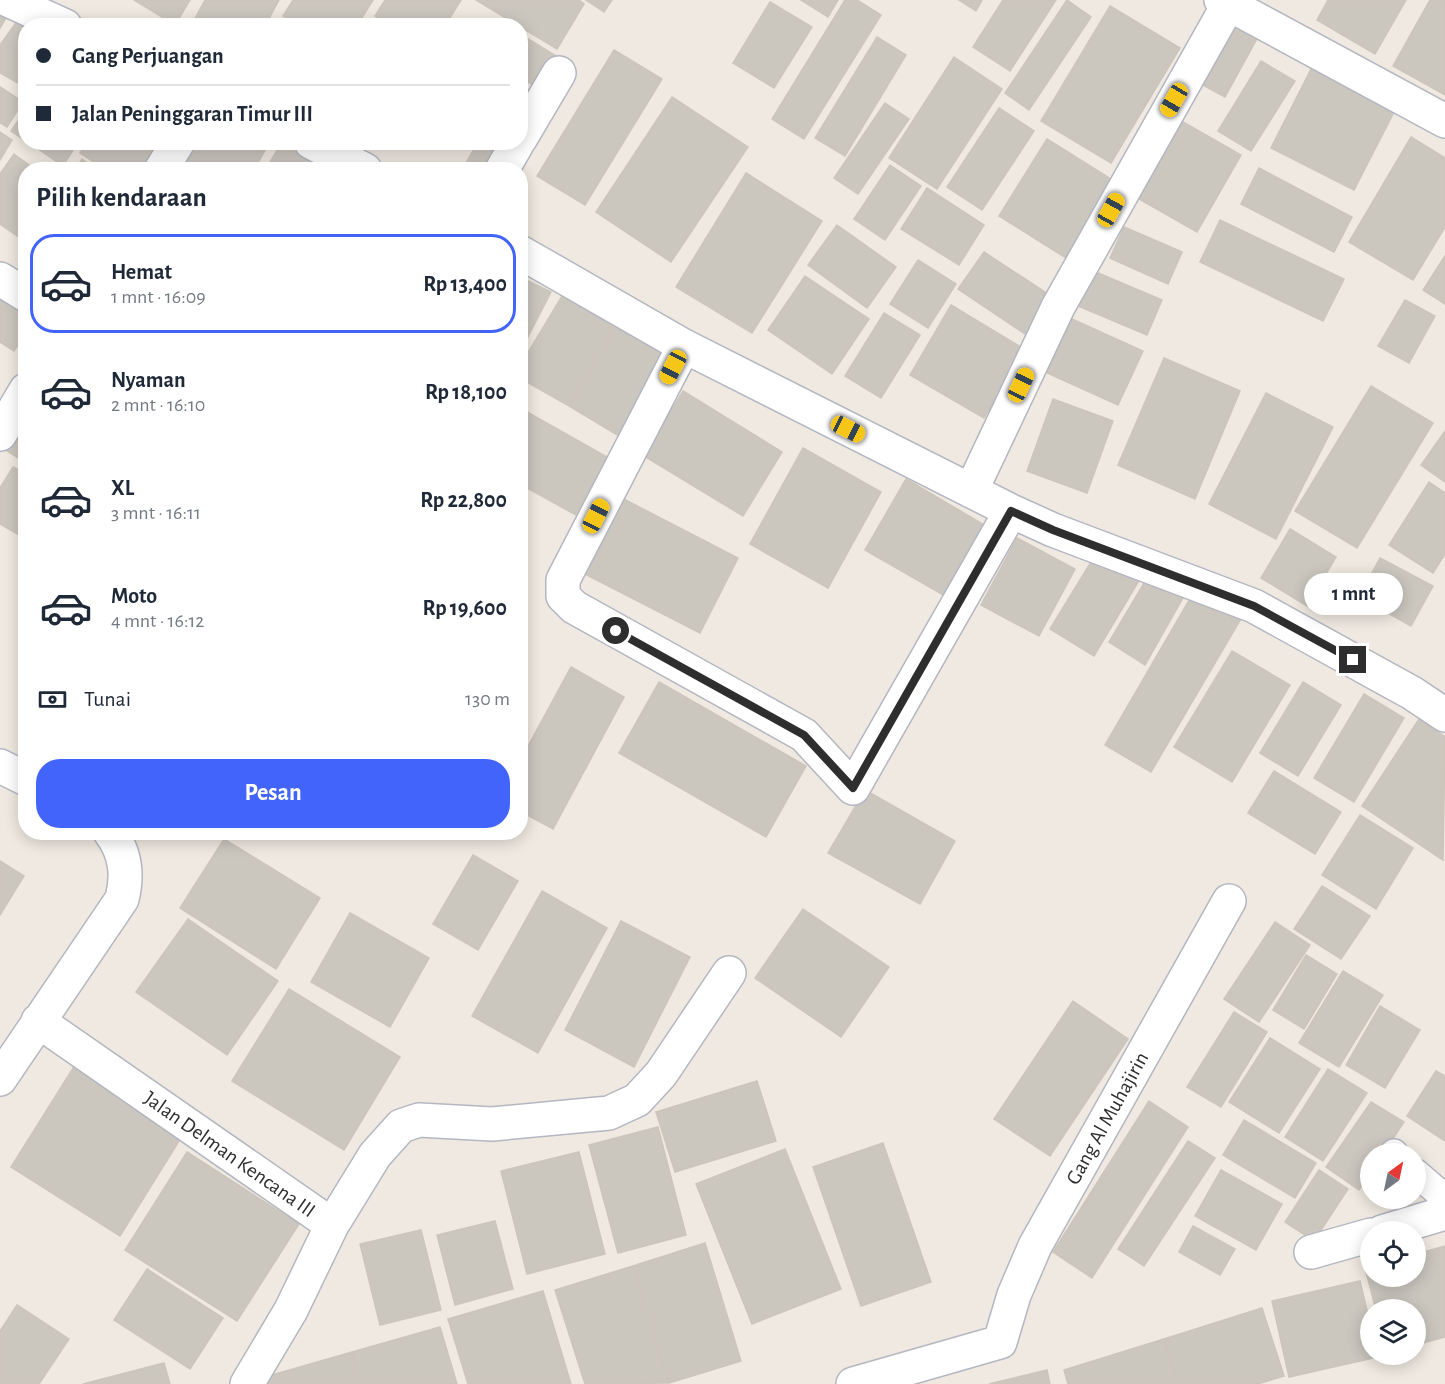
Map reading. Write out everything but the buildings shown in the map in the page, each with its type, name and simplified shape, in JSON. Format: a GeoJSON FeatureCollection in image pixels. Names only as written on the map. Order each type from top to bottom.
{"type":"FeatureCollection","features":[{"type":"Feature","properties":{"kind":"street"},"geometry":{"type":"LineString","coordinates":[[13,1],[48,18]]}},
{"type":"Feature","properties":{"kind":"street"},"geometry":{"type":"LineString","coordinates":[[971,491],[1058,307],[1227,1],[1445,121]]}},
{"type":"Feature","properties":{"kind":"street"},"geometry":{"type":"LineString","coordinates":[[528,125],[559,73]]}},
{"type":"Feature","properties":{"kind":"street"},"geometry":{"type":"LineString","coordinates":[[326,150],[350,162]]}},
{"type":"Feature","properties":{"kind":"street"},"geometry":{"type":"LineString","coordinates":[[528,257],[684,346],[1011,511],[1064,534],[1254,606],[1412,693],[1445,715]]}},
{"type":"Feature","properties":{"kind":"street"},"geometry":{"type":"LineString","coordinates":[[0,279],[18,290]]}},
{"type":"Feature","properties":{"kind":"street"},"geometry":{"type":"LineString","coordinates":[[684,346],[563,580],[563,596],[574,608],[804,735],[853,788],[1011,511]]}},
{"type":"Feature","properties":{"kind":"street"},"geometry":{"type":"LineString","coordinates":[[0,434],[18,404]]}},
{"type":"Feature","properties":{"kind":"street"},"geometry":{"type":"LineString","coordinates":[[0,766],[18,775]]}},
{"type":"Feature","properties":{"kind":"street"},"geometry":{"type":"LineString","coordinates":[[0,1079],[122,899],[126,881],[125,863],[114,840]]}},
{"type":"Feature","properties":{"kind":"street","name":"Gang Al Muhajirin"},"geometry":{"type":"LineString","coordinates":[[853,1384],[1000,1342],[1014,1295],[1035,1246],[1229,902]]}},
{"type":"Feature","properties":{"kind":"street"},"geometry":{"type":"LineString","coordinates":[[332,1225],[375,1155],[400,1126],[419,1120],[492,1124],[609,1113],[637,1100],[661,1074],[729,973]]}},
{"type":"Feature","properties":{"kind":"street","name":"Jalan Delman Kencana III"},"geometry":{"type":"LineString","coordinates":[[38,1022],[332,1225],[291,1310],[247,1384]]}},
{"type":"Feature","properties":{"kind":"street"},"geometry":{"type":"LineString","coordinates":[[1418,1221],[1445,1213]]}},
{"type":"Feature","properties":{"kind":"street"},"geometry":{"type":"LineString","coordinates":[[1311,1252],[1360,1237]]}},
{"type":"Feature","properties":{"kind":"lane"},"geometry":{"type":"LineString","coordinates":[[1426,1182],[1445,1198]]}},
{"type":"Feature","properties":{"kind":"route"},"geometry":{"type":"LineString","coordinates":[[616,631],[804,735],[853,788],[1011,511],[1053,530],[1254,606],[1353,660]]}}]}
